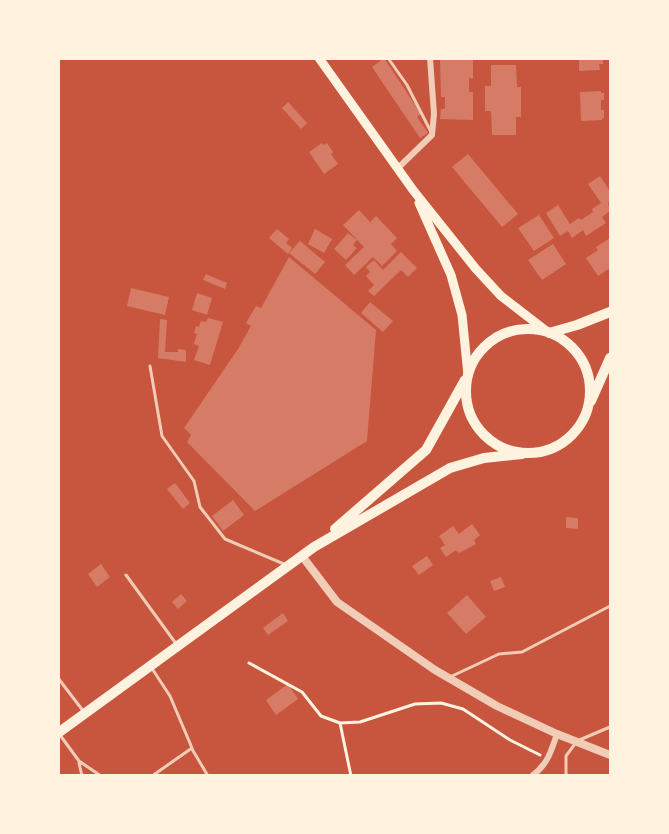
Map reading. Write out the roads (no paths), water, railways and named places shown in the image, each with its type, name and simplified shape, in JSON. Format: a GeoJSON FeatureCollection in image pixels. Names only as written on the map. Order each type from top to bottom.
{"type":"FeatureCollection","features":[{"type":"Feature","properties":{"kind":"highway"},"geometry":{"type":"LineString","coordinates":[[549,333],[577,326],[610,312]]}},
{"type":"Feature","properties":{"kind":"highway"},"geometry":{"type":"LineString","coordinates":[[58,733],[152,667],[314,547],[426,450],[447,416],[477,355],[494,339],[515,330],[526,329],[549,333],[568,344],[583,363],[589,386],[587,410]]}},
{"type":"Feature","properties":{"kind":"highway"},"geometry":{"type":"LineString","coordinates":[[314,547],[450,468],[484,458],[543,452],[562,444],[577,429],[610,358]]}},
{"type":"Feature","properties":{"kind":"highway"},"geometry":{"type":"LineString","coordinates":[[468,375],[466,397],[471,418],[477,427],[501,448],[522,453]]}},
{"type":"Feature","properties":{"kind":"main road"},"geometry":{"type":"LineString","coordinates":[[319,58],[413,190],[476,269],[501,296],[549,333]]}},
{"type":"Feature","properties":{"kind":"main road"},"geometry":{"type":"LineString","coordinates":[[413,190],[451,275],[462,315],[468,375]]}},
{"type":"Feature","properties":{"kind":"street"},"geometry":{"type":"LineString","coordinates":[[398,168],[432,135],[434,114],[430,58]]}},
{"type":"Feature","properties":{"kind":"street"},"geometry":{"type":"LineString","coordinates":[[302,556],[337,602],[448,678],[496,706],[610,755]]}},
{"type":"Feature","properties":{"kind":"street"},"geometry":{"type":"LineString","coordinates":[[532,776],[543,768],[549,759],[557,734]]}},
{"type":"Feature","properties":{"kind":"lane"},"geometry":{"type":"LineString","coordinates":[[388,58],[407,85],[432,135]]}},
{"type":"Feature","properties":{"kind":"lane"},"geometry":{"type":"LineString","coordinates":[[150,366],[162,436],[194,481],[200,507],[225,539],[289,566]]}},
{"type":"Feature","properties":{"kind":"lane"},"geometry":{"type":"LineString","coordinates":[[126,575],[178,646]]}},
{"type":"Feature","properties":{"kind":"lane"},"geometry":{"type":"LineString","coordinates":[[448,678],[500,654],[522,652],[610,606]]}},
{"type":"Feature","properties":{"kind":"lane"},"geometry":{"type":"LineString","coordinates":[[152,667],[170,696],[192,748],[208,776]]}},
{"type":"Feature","properties":{"kind":"lane"},"geometry":{"type":"LineString","coordinates":[[58,678],[86,714]]}},
{"type":"Feature","properties":{"kind":"lane"},"geometry":{"type":"LineString","coordinates":[[566,776],[566,756],[577,741],[610,727]]}},
{"type":"Feature","properties":{"kind":"lane"},"geometry":{"type":"LineString","coordinates":[[58,733],[79,761],[101,776]]}},
{"type":"Feature","properties":{"kind":"lane"},"geometry":{"type":"LineString","coordinates":[[152,776],[192,748]]}},
{"type":"Feature","properties":{"kind":"lane"},"geometry":{"type":"LineString","coordinates":[[79,761],[82,776]]}}]}
